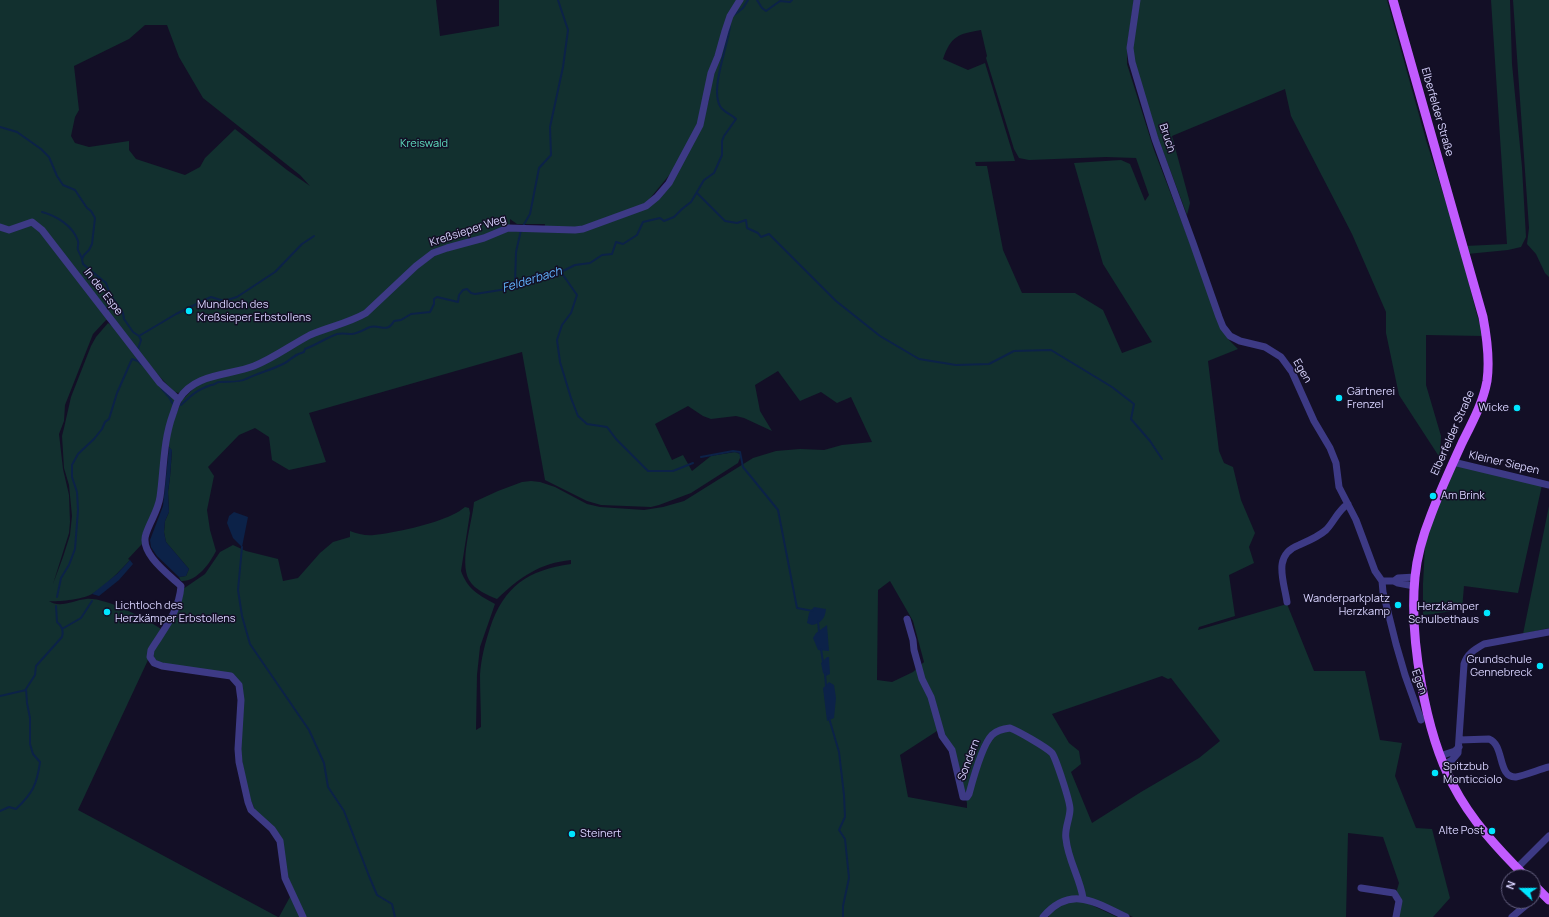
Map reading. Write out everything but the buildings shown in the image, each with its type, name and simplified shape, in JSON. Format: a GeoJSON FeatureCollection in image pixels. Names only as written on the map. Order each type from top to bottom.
{"type":"FeatureCollection","features":[{"type":"Feature","properties":{"kind":"main road","name":"Elberfelder Straße"},"geometry":{"type":"LineString","coordinates":[[1393,0],[1484,317],[1488,364],[1485,389],[1431,516],[1419,553],[1414,582],[1414,611],[1418,662],[1424,699],[1442,760],[1458,794],[1487,836],[1517,868]]}},
{"type":"Feature","properties":{"kind":"main road"},"geometry":{"type":"LineString","coordinates":[[1542,892],[1549,900]]}},
{"type":"Feature","properties":{"kind":"street","name":"Kreßsieper Weg"},"geometry":{"type":"LineString","coordinates":[[178,400],[196,382],[254,366],[310,336],[334,325],[360,317],[425,258],[434,253],[484,238],[508,228],[583,229],[646,206],[657,197],[669,183],[700,125],[711,73],[718,56],[730,16],[740,0]]}},
{"type":"Feature","properties":{"kind":"street","name":"Bruch"},"geometry":{"type":"LineString","coordinates":[[1137,0],[1130,48],[1132,62],[1155,139],[1206,279]]}},
{"type":"Feature","properties":{"kind":"street","name":"In der Espe"},"geometry":{"type":"LineString","coordinates":[[0,227],[9,230],[32,222],[42,230],[160,383],[178,400]]}},
{"type":"Feature","properties":{"kind":"street","name":"Egen"},"geometry":{"type":"LineString","coordinates":[[1206,279],[1223,327],[1230,336],[1240,341],[1265,347],[1281,357],[1292,372],[1314,421],[1330,448],[1336,463],[1340,487],[1356,520],[1375,571],[1382,581],[1383,592],[1404,675],[1421,720]]}},
{"type":"Feature","properties":{"kind":"street"},"geometry":{"type":"LineString","coordinates":[[178,400],[165,440],[158,507],[144,542],[146,549],[162,569],[181,586],[180,599],[175,613],[151,650],[150,657],[154,663],[162,666],[231,676],[239,686],[241,700],[238,762],[244,791],[251,810],[272,829],[280,841],[285,878],[303,917]]}},
{"type":"Feature","properties":{"kind":"street","name":"Kleiner Siepen"},"geometry":{"type":"LineString","coordinates":[[1453,462],[1549,485]]}},
{"type":"Feature","properties":{"kind":"street"},"geometry":{"type":"LineString","coordinates":[[1287,602],[1282,572],[1282,562],[1285,554],[1290,549],[1309,541],[1326,530],[1341,510],[1348,504]]}},
{"type":"Feature","properties":{"kind":"street"},"geometry":{"type":"LineString","coordinates":[[1382,581],[1394,581],[1398,583],[1414,582]]}},
{"type":"Feature","properties":{"kind":"street","name":"Sondern"},"geometry":{"type":"LineString","coordinates":[[907,619],[914,640],[914,650],[922,680],[932,696],[942,736],[952,750],[963,797],[967,797],[969,794],[985,747],[991,736],[1002,729],[1010,728],[1016,731],[1052,754],[1070,801],[1070,811],[1065,838],[1073,868],[1081,886],[1083,898]]}},
{"type":"Feature","properties":{"kind":"street"},"geometry":{"type":"LineString","coordinates":[[1442,760],[1456,757],[1459,744],[1464,664],[1466,658],[1484,644],[1549,632]]}},
{"type":"Feature","properties":{"kind":"street"},"geometry":{"type":"LineString","coordinates":[[1459,744],[1489,739],[1492,740],[1497,745],[1504,771],[1511,776],[1517,777],[1549,767]]}},
{"type":"Feature","properties":{"kind":"street"},"geometry":{"type":"LineString","coordinates":[[1517,868],[1549,836]]}},
{"type":"Feature","properties":{"kind":"street"},"geometry":{"type":"LineString","coordinates":[[1361,888],[1394,893],[1399,901],[1396,917]]}},
{"type":"Feature","properties":{"kind":"street"},"geometry":{"type":"LineString","coordinates":[[1043,917],[1058,903],[1067,899],[1083,898],[1126,917]]}},
{"type":"Feature","properties":{"kind":"street"},"geometry":{"type":"LineString","coordinates":[[1512,917],[1522,909]]}},
{"type":"Feature","properties":{"kind":"green space","name":"Kreiswald"},"geometry":{"type":"Polygon","coordinates":[[[0,0],[436,0],[440,36],[499,26],[499,0],[737,0],[728,15],[723,31],[710,75],[699,125],[680,162],[642,208],[643,210],[663,194],[693,144],[702,124],[709,100],[712,76],[718,60],[725,31],[731,17],[742,0],[1134,0],[1127,46],[1127,64],[1154,150],[1199,267],[1214,311],[1228,339],[1238,349],[1208,361],[1219,451],[1224,463],[1233,467],[1241,500],[1255,533],[1249,547],[1254,563],[1229,575],[1235,616],[1199,627],[1198,630],[1287,604],[1314,671],[1365,671],[1380,740],[1402,743],[1395,776],[1416,828],[1432,829],[1450,898],[1433,917],[1398,917],[1400,902],[1396,893],[1399,883],[1383,837],[1348,833],[1346,917],[1133,917],[1098,901],[1084,898],[1082,886],[1080,887],[1083,901],[1117,917],[1049,917],[1047,910],[1039,917],[305,917],[287,874],[282,841],[275,831],[255,810],[247,791],[240,747],[243,698],[240,685],[231,674],[163,664],[154,658],[153,650],[176,613],[182,597],[183,589],[205,574],[220,552],[233,545],[246,551],[278,559],[283,581],[298,578],[320,553],[333,542],[350,537],[350,531],[359,534],[374,535],[414,528],[435,522],[454,514],[465,507],[469,508],[470,513],[461,571],[467,583],[479,595],[495,604],[480,647],[477,675],[476,730],[481,727],[481,663],[486,639],[496,613],[510,591],[520,582],[542,571],[571,564],[571,560],[550,564],[531,572],[497,599],[482,592],[474,587],[469,580],[465,563],[474,502],[522,482],[531,481],[540,482],[555,487],[587,504],[600,507],[644,510],[663,507],[684,501],[753,458],[776,451],[800,449],[824,450],[842,445],[872,442],[851,397],[837,403],[821,392],[800,401],[778,371],[755,385],[760,411],[772,431],[744,418],[736,416],[711,419],[703,416],[688,406],[655,424],[672,460],[683,455],[692,471],[711,456],[735,452],[740,454],[738,463],[691,493],[659,505],[651,507],[601,505],[587,501],[545,480],[522,352],[309,413],[326,462],[289,470],[272,460],[269,437],[255,428],[239,435],[208,467],[214,476],[207,510],[210,530],[216,551],[207,566],[198,575],[181,581],[179,577],[186,576],[189,569],[166,542],[164,532],[165,521],[169,512],[168,492],[172,451],[167,444],[173,422],[182,400],[203,381],[246,371],[263,364],[310,337],[365,316],[422,265],[441,251],[432,250],[373,306],[361,315],[315,332],[263,361],[246,368],[197,380],[179,393],[174,392],[160,377],[127,338],[116,322],[106,320],[93,334],[65,405],[64,421],[59,434],[63,469],[69,495],[70,522],[69,533],[53,584],[70,535],[72,516],[69,485],[64,468],[62,436],[71,397],[91,346],[96,337],[108,323],[116,329],[160,384],[175,399],[175,402],[164,438],[157,507],[142,544],[128,559],[130,560],[97,591],[88,596],[71,600],[49,601],[62,604],[86,599],[103,601],[135,614],[161,629],[148,652],[148,660],[78,810],[278,917],[0,917],[0,0]],[[145,25],[129,39],[74,66],[79,110],[75,117],[71,136],[75,143],[89,147],[129,141],[129,150],[136,159],[185,175],[200,167],[205,158],[235,129],[310,186],[300,175],[203,98],[179,57],[167,25],[145,25]],[[981,30],[956,37],[952,41],[943,59],[968,70],[985,63],[1015,161],[975,162],[976,166],[987,166],[1003,250],[1022,293],[1075,293],[1103,310],[1122,353],[1152,342],[1103,264],[1074,163],[1121,160],[1130,164],[1145,201],[1149,195],[1136,158],[1106,157],[1029,160],[1019,158],[1014,149],[986,58],[987,56],[981,30]],[[510,219],[510,225],[488,237],[509,230],[544,230],[545,224],[517,224],[510,219]],[[890,581],[878,590],[877,680],[892,682],[913,672],[924,662],[913,621],[890,581]],[[1162,676],[1052,714],[1069,743],[1079,751],[1081,764],[1071,772],[1092,823],[1199,758],[1220,741],[1171,678],[1168,679],[1162,676]],[[937,731],[900,755],[908,797],[967,808],[961,773],[955,754],[950,745],[937,731]]]}},
{"type":"Feature","properties":{"kind":"green space"},"geometry":{"type":"Polygon","coordinates":[[[1139,0],[1387,0],[1426,140],[1457,237],[1477,315],[1484,336],[1426,335],[1426,385],[1441,436],[1440,458],[1399,395],[1386,333],[1386,312],[1352,234],[1291,116],[1285,89],[1172,136],[1190,203],[1187,215],[1151,119],[1132,51],[1139,0]]]}},
{"type":"Feature","properties":{"kind":"green space"},"geometry":{"type":"Polygon","coordinates":[[[1491,0],[1510,0],[1512,64],[1522,167],[1526,237],[1521,247],[1508,250],[1467,254],[1465,246],[1507,244],[1491,0]]]}},
{"type":"Feature","properties":{"kind":"green space"},"geometry":{"type":"Polygon","coordinates":[[[1513,0],[1549,0],[1549,277],[1545,273],[1536,254],[1527,244],[1529,228],[1513,0]]]}},
{"type":"Feature","properties":{"kind":"green space"},"geometry":{"type":"Polygon","coordinates":[[[1455,465],[1542,485],[1518,593],[1464,586],[1462,610],[1423,615],[1425,545],[1436,509],[1455,465]]]}},
{"type":"Feature","properties":{"kind":"green space"},"geometry":{"type":"Polygon","coordinates":[[[1549,506],[1549,628],[1523,634],[1549,506]]]}},
{"type":"Feature","properties":{"kind":"green space"},"geometry":{"type":"Polygon","coordinates":[[[291,895],[301,917],[279,917],[291,895]]]}},
{"type":"Feature","properties":{"kind":"water"},"geometry":{"type":"Polygon","coordinates":[[[169,447],[172,450],[168,492],[169,512],[165,521],[164,532],[166,542],[189,569],[186,576],[179,577],[157,556],[151,547],[150,540],[163,506],[169,447]]]}},
{"type":"Feature","properties":{"kind":"water"},"geometry":{"type":"Polygon","coordinates":[[[234,512],[248,517],[242,547],[233,538],[227,523],[229,516],[234,512]]]}},
{"type":"Feature","properties":{"kind":"water"},"geometry":{"type":"Polygon","coordinates":[[[130,560],[133,564],[119,580],[99,596],[92,594],[117,574],[130,560]]]}},
{"type":"Feature","properties":{"kind":"water"},"geometry":{"type":"Polygon","coordinates":[[[814,607],[826,609],[822,620],[812,625],[807,623],[809,613],[814,607]]]}},
{"type":"Feature","properties":{"kind":"water"},"geometry":{"type":"Polygon","coordinates":[[[827,625],[829,651],[818,650],[813,638],[816,633],[827,625]]]}},
{"type":"Feature","properties":{"kind":"water"},"geometry":{"type":"Polygon","coordinates":[[[829,657],[830,674],[826,676],[823,673],[821,663],[829,657]]]}},
{"type":"Feature","properties":{"kind":"water"},"geometry":{"type":"Polygon","coordinates":[[[829,682],[834,685],[836,698],[834,718],[827,721],[823,688],[829,682]]]}},
{"type":"Feature","properties":{"kind":"waterway"},"geometry":{"type":"LineString","coordinates":[[523,226],[530,214],[539,168],[551,155],[550,127],[563,67],[568,30],[558,0]]}},
{"type":"Feature","properties":{"kind":"waterway","name":"Felderbach"},"geometry":{"type":"LineString","coordinates":[[734,15],[743,8],[748,0]]}},
{"type":"Feature","properties":{"kind":"waterway","name":"Felderbach"},"geometry":{"type":"LineString","coordinates":[[757,0],[766,11],[780,1],[790,2],[792,0]]}},
{"type":"Feature","properties":{"kind":"waterway","name":"Felderbach"},"geometry":{"type":"LineString","coordinates":[[181,405],[201,389],[218,382],[243,380],[274,368],[297,354],[304,352],[305,349],[337,334],[354,334],[374,326],[386,328],[389,327],[394,321],[401,320],[411,314],[430,312],[434,304],[434,299],[437,297],[458,302],[459,295],[463,290],[467,289],[471,293],[475,294],[507,289],[523,281],[561,272],[575,265],[590,263],[602,255],[612,254],[616,242],[623,244],[637,235],[643,222],[660,218],[664,221],[674,217],[691,202],[704,180],[714,173],[722,155],[722,141],[724,136],[736,119],[721,108],[717,98],[718,78],[730,26]]}},
{"type":"Feature","properties":{"kind":"waterway"},"geometry":{"type":"LineString","coordinates":[[0,127],[17,132],[41,149],[49,157],[57,176],[63,185],[75,190],[87,208],[91,211],[95,218],[92,244],[82,259],[83,264],[106,283],[110,294],[123,313],[124,319],[141,340],[138,349]]}},
{"type":"Feature","properties":{"kind":"waterway"},"geometry":{"type":"LineString","coordinates":[[697,193],[725,221],[737,223],[746,220],[747,228],[758,233],[761,237],[769,234],[836,301],[880,336],[919,359],[956,365],[989,364],[1014,351],[1051,350],[1112,387],[1134,404],[1131,419],[1150,441],[1162,459]]}},
{"type":"Feature","properties":{"kind":"waterway"},"geometry":{"type":"LineString","coordinates":[[42,212],[59,219],[68,226],[76,236],[78,241],[78,250],[82,259]]}},
{"type":"Feature","properties":{"kind":"waterway"},"geometry":{"type":"LineString","coordinates":[[515,284],[516,252],[521,230]]}},
{"type":"Feature","properties":{"kind":"waterway"},"geometry":{"type":"LineString","coordinates":[[139,336],[176,314],[211,297],[224,301],[237,297],[275,272],[302,244],[314,236]]}},
{"type":"Feature","properties":{"kind":"waterway"},"geometry":{"type":"LineString","coordinates":[[561,272],[577,295],[571,313],[562,325],[557,340],[560,362],[578,416],[587,424],[607,427],[616,439],[648,471],[673,471],[693,463]]}},
{"type":"Feature","properties":{"kind":"waterway","name":"Felderbach"},"geometry":{"type":"LineString","coordinates":[[57,597],[61,578],[69,565],[75,549],[78,510],[77,492],[72,477],[72,465],[78,454],[94,439],[102,429],[105,422],[109,419],[117,393],[132,359],[141,364]]}},
{"type":"Feature","properties":{"kind":"waterway","name":"Felderbach"},"geometry":{"type":"LineString","coordinates":[[162,389],[173,404]]}},
{"type":"Feature","properties":{"kind":"waterway"},"geometry":{"type":"LineString","coordinates":[[701,457],[733,451],[740,452],[743,467],[778,510],[797,608],[813,611]]}},
{"type":"Feature","properties":{"kind":"waterway"},"geometry":{"type":"LineString","coordinates":[[242,547],[238,590],[242,616],[250,644],[309,730],[324,763],[328,787],[344,811],[377,895],[392,904],[395,917]]}},
{"type":"Feature","properties":{"kind":"waterway"},"geometry":{"type":"LineString","coordinates":[[62,629],[81,618],[92,601]]}},
{"type":"Feature","properties":{"kind":"waterway","name":"Felderbach"},"geometry":{"type":"LineString","coordinates":[[0,811],[9,807],[16,809],[30,793],[36,782],[40,762],[33,754],[30,744],[30,718],[26,689],[35,675],[36,666],[62,637],[62,628],[57,622],[56,606]]}},
{"type":"Feature","properties":{"kind":"waterway"},"geometry":{"type":"LineString","coordinates":[[818,621],[819,632]]}},
{"type":"Feature","properties":{"kind":"waterway"},"geometry":{"type":"LineString","coordinates":[[821,649],[823,662]]}},
{"type":"Feature","properties":{"kind":"waterway"},"geometry":{"type":"LineString","coordinates":[[825,673],[826,686]]}},
{"type":"Feature","properties":{"kind":"waterway"},"geometry":{"type":"LineString","coordinates":[[0,696],[26,690]]}},
{"type":"Feature","properties":{"kind":"waterway"},"geometry":{"type":"LineString","coordinates":[[829,718],[839,752],[844,795],[845,817],[839,830],[845,839],[849,878],[843,906],[843,917]]}},
{"type":"Feature","properties":{"kind":"place","name":"Mundloch des Kreßsieper Erbstollens"},"geometry":{"type":"Point","coordinates":[189,311]}},
{"type":"Feature","properties":{"kind":"place","name":"Gärtnerei Frenzel"},"geometry":{"type":"Point","coordinates":[1339,398]}},
{"type":"Feature","properties":{"kind":"place","name":"Wicke"},"geometry":{"type":"Point","coordinates":[1517,408]}},
{"type":"Feature","properties":{"kind":"place","name":"Am Brink"},"geometry":{"type":"Point","coordinates":[1433,496]}},
{"type":"Feature","properties":{"kind":"place","name":"Wanderparkplatz Herzkamp"},"geometry":{"type":"Point","coordinates":[1398,605]}},
{"type":"Feature","properties":{"kind":"place","name":"Lichtloch des Herzkämper Erbstollens"},"geometry":{"type":"Point","coordinates":[107,612]}},
{"type":"Feature","properties":{"kind":"place","name":"Herzkämper Schulbethaus"},"geometry":{"type":"Point","coordinates":[1487,613]}},
{"type":"Feature","properties":{"kind":"place","name":"Grundschule Gennebreck"},"geometry":{"type":"Point","coordinates":[1540,666]}},
{"type":"Feature","properties":{"kind":"place","name":"Spitzbub Monticciolo"},"geometry":{"type":"Point","coordinates":[1435,773]}},
{"type":"Feature","properties":{"kind":"place","name":"Alte Post"},"geometry":{"type":"Point","coordinates":[1492,831]}},
{"type":"Feature","properties":{"kind":"place","name":"Steinert"},"geometry":{"type":"Point","coordinates":[572,834]}}]}
